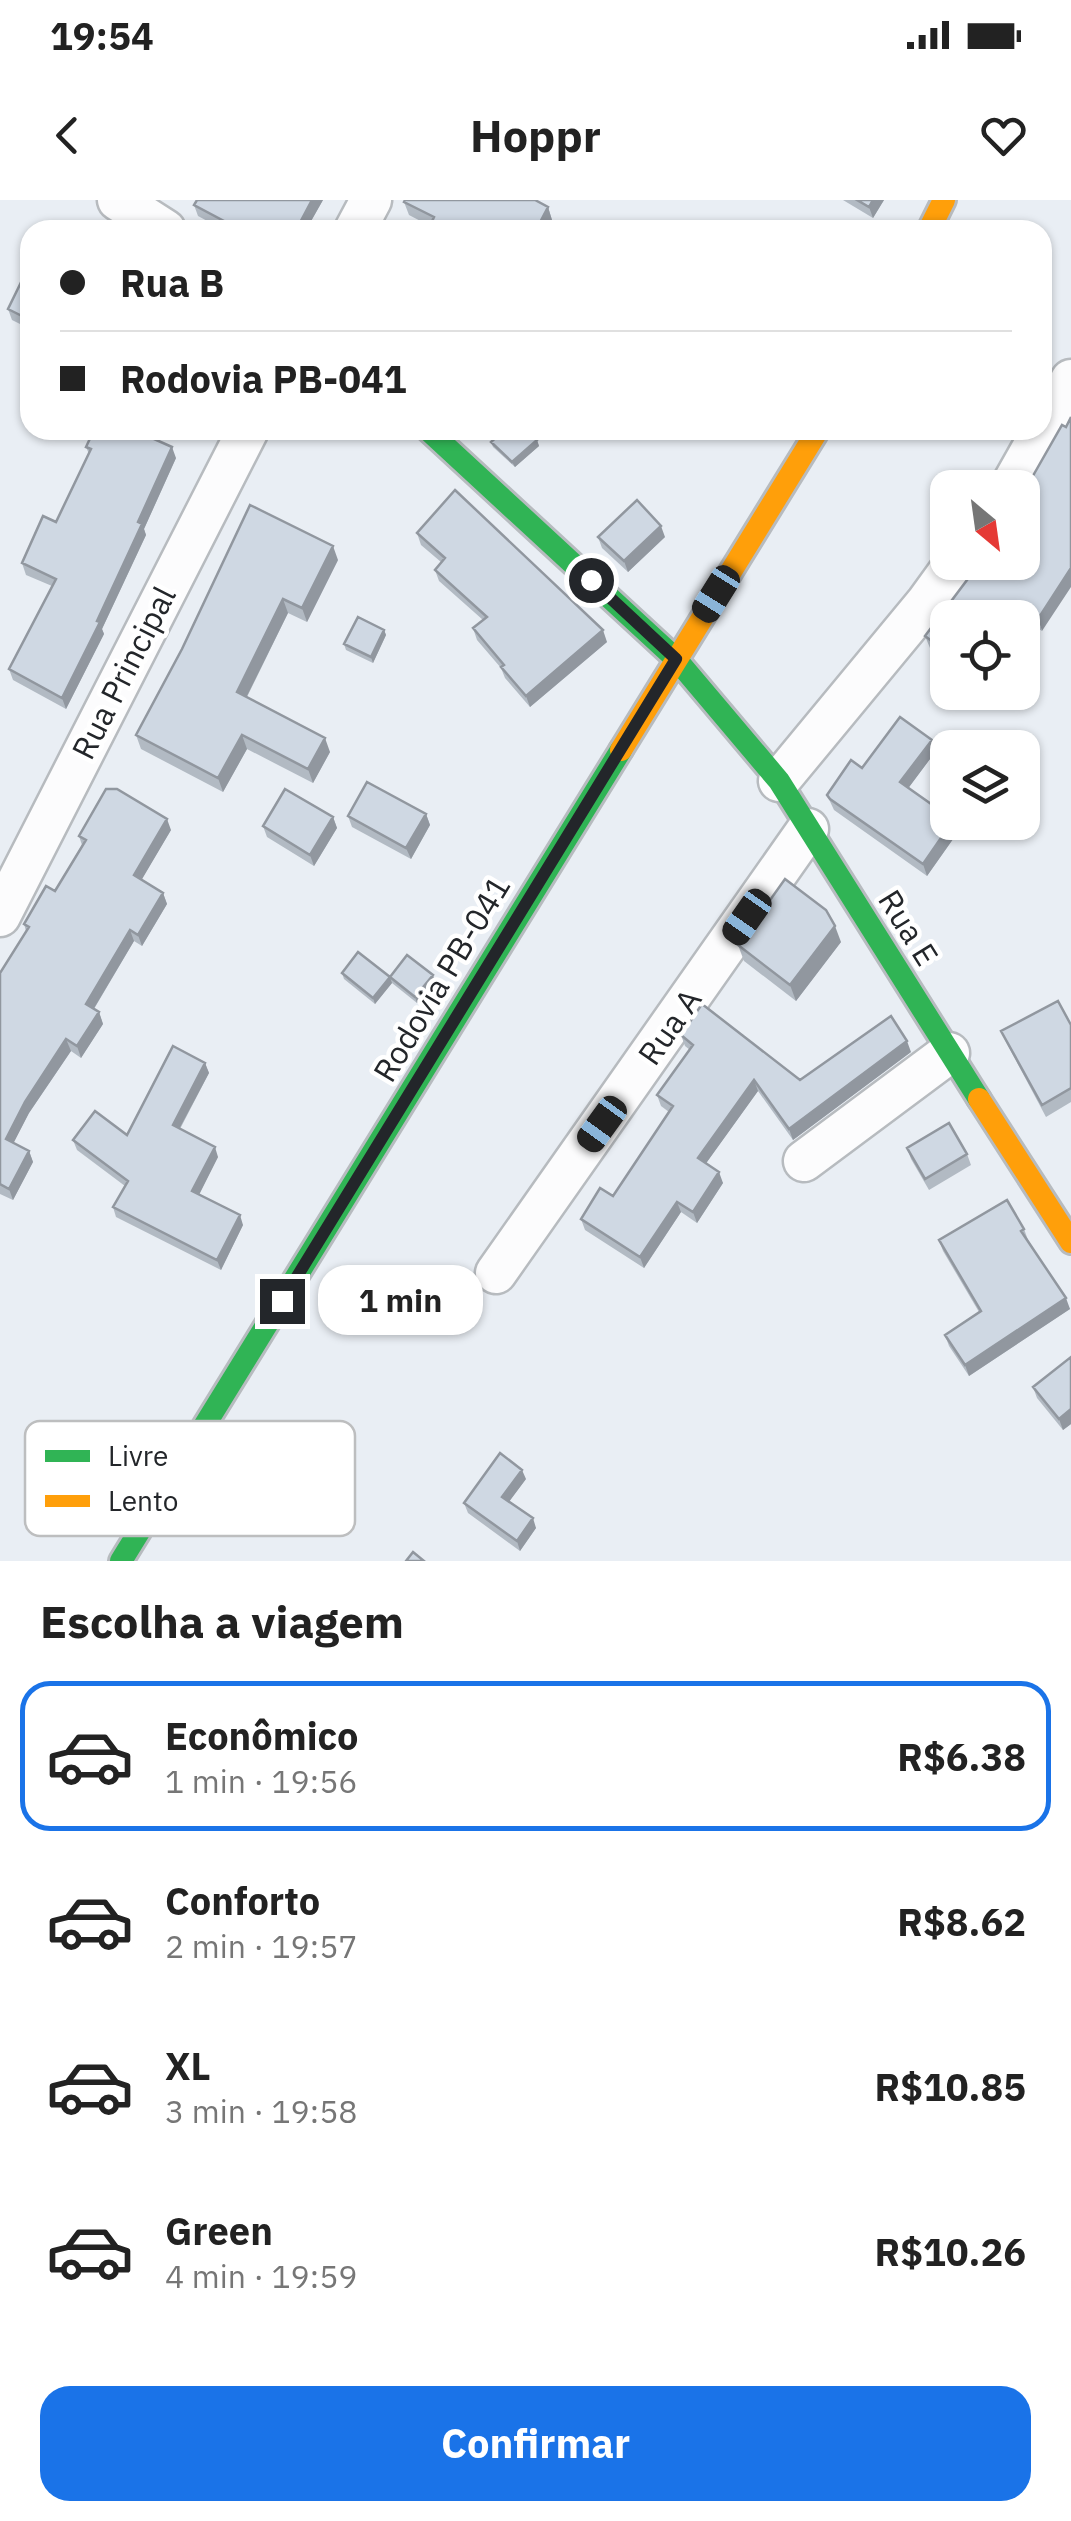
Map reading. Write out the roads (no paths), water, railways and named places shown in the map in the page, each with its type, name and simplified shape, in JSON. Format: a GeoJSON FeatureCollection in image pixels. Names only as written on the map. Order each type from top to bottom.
{"type":"FeatureCollection","features":[{"type":"Feature","properties":{"kind":"main road","name":"Rua E"},"geometry":{"type":"LineString","coordinates":[[439,440],[676,659],[778,780],[1071,1242]]}},
{"type":"Feature","properties":{"kind":"main road","name":"Rodovia PB-041"},"geometry":{"type":"LineString","coordinates":[[208,1421],[812,440]]}},
{"type":"Feature","properties":{"kind":"main road","name":"Rodovia PB-041"},"geometry":{"type":"LineString","coordinates":[[122,1561],[137,1536]]}},
{"type":"Feature","properties":{"kind":"street"},"geometry":{"type":"LineString","coordinates":[[118,200],[149,220]]}},
{"type":"Feature","properties":{"kind":"street"},"geometry":{"type":"LineString","coordinates":[[1052,414],[1071,380]]}},
{"type":"Feature","properties":{"kind":"street","name":"Rua Principal"},"geometry":{"type":"LineString","coordinates":[[0,916],[243,440]]}},
{"type":"Feature","properties":{"kind":"street"},"geometry":{"type":"LineString","coordinates":[[1020,470],[1037,440]]}},
{"type":"Feature","properties":{"kind":"street"},"geometry":{"type":"LineString","coordinates":[[778,780],[943,580]]}},
{"type":"Feature","properties":{"kind":"street","name":"Rua A"},"geometry":{"type":"LineString","coordinates":[[496,1273],[808,828]]}},
{"type":"Feature","properties":{"kind":"street"},"geometry":{"type":"LineString","coordinates":[[804,1161],[949,1053]]}}]}
